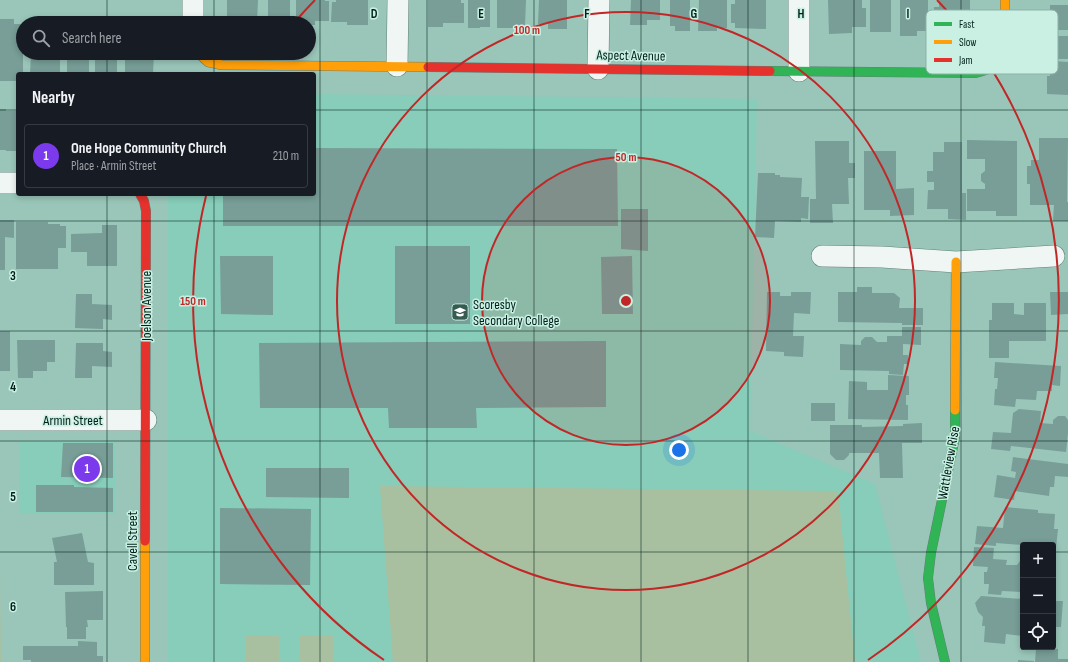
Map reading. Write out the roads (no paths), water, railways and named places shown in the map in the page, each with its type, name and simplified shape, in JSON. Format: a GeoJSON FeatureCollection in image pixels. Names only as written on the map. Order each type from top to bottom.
{"type":"FeatureCollection","features":[{"type":"Feature","properties":{"kind":"street"},"geometry":{"type":"LineString","coordinates":[[193,0],[193,16]]}},
{"type":"Feature","properties":{"kind":"street"},"geometry":{"type":"LineString","coordinates":[[397,66],[398,0]]}},
{"type":"Feature","properties":{"kind":"street"},"geometry":{"type":"LineString","coordinates":[[598,69],[599,0]]}},
{"type":"Feature","properties":{"kind":"street"},"geometry":{"type":"LineString","coordinates":[[799,71],[800,0]]}},
{"type":"Feature","properties":{"kind":"street","name":"Aspect Avenue"},"geometry":{"type":"LineString","coordinates":[[206,60],[222,65],[926,72]]}},
{"type":"Feature","properties":{"kind":"street"},"geometry":{"type":"LineString","coordinates":[[0,183],[16,183]]}},
{"type":"Feature","properties":{"kind":"street","name":"Joelson Avenue"},"geometry":{"type":"LineString","coordinates":[[141,196],[146,211],[146,420]]}},
{"type":"Feature","properties":{"kind":"street"},"geometry":{"type":"LineString","coordinates":[[822,256],[882,257],[956,262],[1054,256]]}},
{"type":"Feature","properties":{"kind":"street","name":"Wattleview Rise"},"geometry":{"type":"LineString","coordinates":[[945,662],[931,603],[928,578],[931,553],[955,437],[956,262]]}},
{"type":"Feature","properties":{"kind":"street","name":"Armin Street"},"geometry":{"type":"LineString","coordinates":[[0,420],[146,420]]}},
{"type":"Feature","properties":{"kind":"street","name":"Cavell Street"},"geometry":{"type":"LineString","coordinates":[[146,420],[146,662]]}},
{"type":"Feature","properties":{"kind":"place","name":"Scoresby Secondary College"},"geometry":{"type":"Point","coordinates":[460,312]}},
{"type":"Feature","properties":{"kind":"place","name":"One Hope Community Church"},"geometry":{"type":"Point","coordinates":[87,469]}}]}
